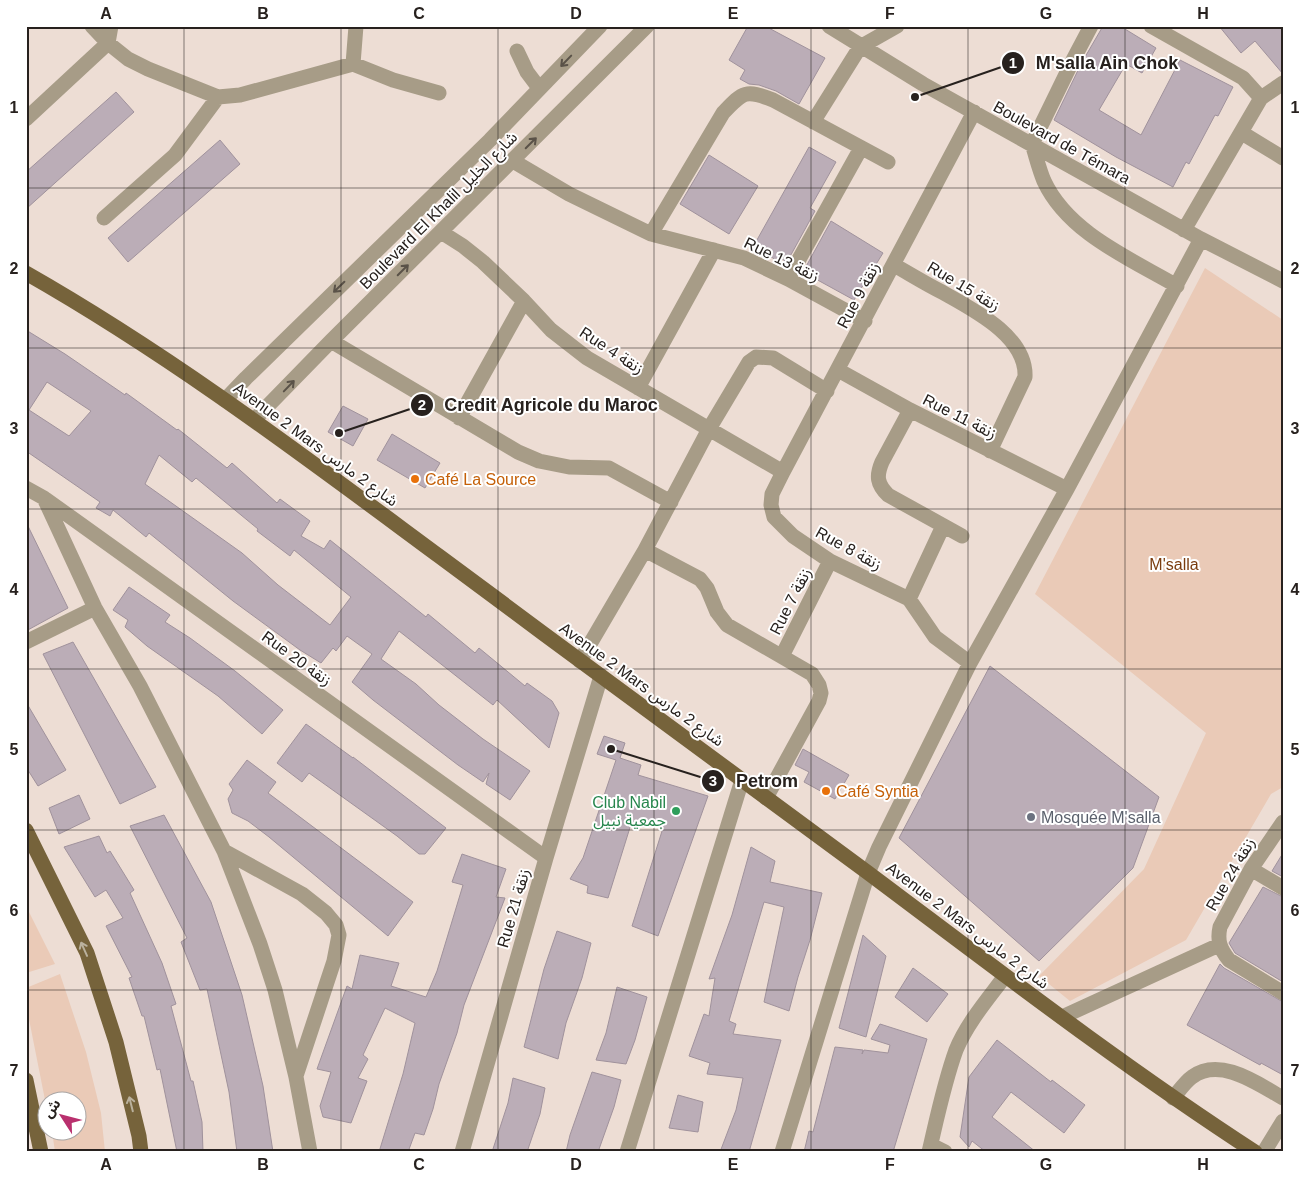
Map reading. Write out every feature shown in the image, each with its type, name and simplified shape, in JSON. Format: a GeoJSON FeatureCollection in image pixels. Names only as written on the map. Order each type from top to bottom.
{"type":"FeatureCollection","features":[{"type":"Feature","properties":{"kind":"main road","name":"Avenue 2 Mars شارع 2 مارس"},"geometry":{"type":"LineString","coordinates":[[26,273],[65,295],[176,366],[254,420],[1005,976],[1174,1098],[1255,1152]]}},
{"type":"Feature","properties":{"kind":"main road"},"geometry":{"type":"LineString","coordinates":[[26,830],[87,953],[116,1042],[139,1136],[141,1152]]}},
{"type":"Feature","properties":{"kind":"main road"},"geometry":{"type":"LineString","coordinates":[[26,1080],[41,1152]]}},
{"type":"Feature","properties":{"kind":"street"},"geometry":{"type":"LineString","coordinates":[[92,26],[108,43],[128,58],[148,69],[218,97],[240,95],[353,64],[393,80],[439,93]]}},
{"type":"Feature","properties":{"kind":"street"},"geometry":{"type":"LineString","coordinates":[[26,118],[108,43],[111,26]]}},
{"type":"Feature","properties":{"kind":"street"},"geometry":{"type":"LineString","coordinates":[[353,64],[356,26]]}},
{"type":"Feature","properties":{"kind":"street","name":"Boulevard El Khalil شارع الخليل"},"geometry":{"type":"LineString","coordinates":[[225,400],[490,140],[600,26]]}},
{"type":"Feature","properties":{"kind":"street","name":"Boulevard El Khalil شارع الخليل"},"geometry":{"type":"LineString","coordinates":[[254,420],[647,26]]}},
{"type":"Feature","properties":{"kind":"street","name":"Boulevard de Témara"},"geometry":{"type":"LineString","coordinates":[[829,26],[860,47],[1184,230],[1283,281]]}},
{"type":"Feature","properties":{"kind":"street"},"geometry":{"type":"LineString","coordinates":[[813,122],[860,47],[897,26]]}},
{"type":"Feature","properties":{"kind":"street"},"geometry":{"type":"LineString","coordinates":[[1091,26],[1032,144],[1044,181],[1058,203],[1074,221],[1095,238],[1177,286]]}},
{"type":"Feature","properties":{"kind":"street"},"geometry":{"type":"LineString","coordinates":[[1151,26],[1243,78],[1261,98]]}},
{"type":"Feature","properties":{"kind":"street"},"geometry":{"type":"LineString","coordinates":[[517,51],[527,72],[540,88]]}},
{"type":"Feature","properties":{"kind":"street"},"geometry":{"type":"LineString","coordinates":[[1184,230],[1261,98],[1283,83]]}},
{"type":"Feature","properties":{"kind":"street"},"geometry":{"type":"LineString","coordinates":[[651,234],[723,113],[737,98],[749,93],[758,94],[888,162]]}},
{"type":"Feature","properties":{"kind":"street"},"geometry":{"type":"LineString","coordinates":[[104,218],[175,155],[218,97]]}},
{"type":"Feature","properties":{"kind":"street","name":"Rue 9 زنقة"},"geometry":{"type":"LineString","coordinates":[[772,494],[974,112]]}},
{"type":"Feature","properties":{"kind":"street"},"geometry":{"type":"LineString","coordinates":[[1242,133],[1283,158]]}},
{"type":"Feature","properties":{"kind":"street"},"geometry":{"type":"LineString","coordinates":[[788,279],[861,148]]}},
{"type":"Feature","properties":{"kind":"street","name":"Rue 13 زنقة"},"geometry":{"type":"LineString","coordinates":[[512,161],[569,194],[651,234],[744,258],[788,279],[864,321]]}},
{"type":"Feature","properties":{"kind":"street","name":"Rue 4 زنقة"},"geometry":{"type":"LineString","coordinates":[[441,232],[463,246],[524,301],[551,330],[587,358],[783,472]]}},
{"type":"Feature","properties":{"kind":"street"},"geometry":{"type":"LineString","coordinates":[[782,1152],[868,873],[970,663],[1067,490],[1201,239]]}},
{"type":"Feature","properties":{"kind":"street"},"geometry":{"type":"LineString","coordinates":[[638,388],[714,250]]}},
{"type":"Feature","properties":{"kind":"street","name":"Rue 15 زنقة"},"geometry":{"type":"LineString","coordinates":[[894,265],[986,317],[1004,334],[1022,358],[1025,377],[990,451]]}},
{"type":"Feature","properties":{"kind":"street"},"geometry":{"type":"LineString","coordinates":[[460,418],[524,301]]}},
{"type":"Feature","properties":{"kind":"street"},"geometry":{"type":"LineString","coordinates":[[331,341],[525,455],[539,461],[569,467],[609,468],[671,502]]}},
{"type":"Feature","properties":{"kind":"street"},"geometry":{"type":"LineString","coordinates":[[580,661],[646,550],[709,429],[749,362],[756,357],[773,358],[827,391]]}},
{"type":"Feature","properties":{"kind":"street","name":"Rue 11 زنقة"},"geometry":{"type":"LineString","coordinates":[[838,370],[910,410],[1067,490]]}},
{"type":"Feature","properties":{"kind":"street"},"geometry":{"type":"LineString","coordinates":[[910,410],[882,462],[877,480],[881,488],[888,495],[962,536]]}},
{"type":"Feature","properties":{"kind":"street","name":"Rue 20 زنقة"},"geometry":{"type":"LineString","coordinates":[[26,488],[44,498],[546,858]]}},
{"type":"Feature","properties":{"kind":"street","name":"Rue 8 زنقة"},"geometry":{"type":"LineString","coordinates":[[772,494],[771,505],[774,517],[793,536],[830,561],[909,599]]}},
{"type":"Feature","properties":{"kind":"street"},"geometry":{"type":"LineString","coordinates":[[44,498],[96,608],[140,686],[224,851],[260,944],[275,990],[296,1078],[310,1152]]}},
{"type":"Feature","properties":{"kind":"street"},"geometry":{"type":"LineString","coordinates":[[943,526],[909,599],[935,637],[970,663]]}},
{"type":"Feature","properties":{"kind":"street"},"geometry":{"type":"LineString","coordinates":[[646,550],[700,579],[707,588],[717,612],[727,625],[812,674],[816,679],[821,693],[819,702],[766,798]]}},
{"type":"Feature","properties":{"kind":"street","name":"Rue 7 زنقة"},"geometry":{"type":"LineString","coordinates":[[782,656],[830,561]]}},
{"type":"Feature","properties":{"kind":"street"},"geometry":{"type":"LineString","coordinates":[[26,642],[96,608]]}},
{"type":"Feature","properties":{"kind":"street","name":"Rue 21 زنقة"},"geometry":{"type":"LineString","coordinates":[[462,1152],[546,858],[601,676]]}},
{"type":"Feature","properties":{"kind":"street"},"geometry":{"type":"LineString","coordinates":[[627,1152],[742,780]]}},
{"type":"Feature","properties":{"kind":"street","name":"Rue 24 زنقة"},"geometry":{"type":"LineString","coordinates":[[1219,945],[1220,927],[1251,870],[1283,822]]}},
{"type":"Feature","properties":{"kind":"street"},"geometry":{"type":"LineString","coordinates":[[224,851],[302,894],[326,912],[336,925],[339,935],[334,961],[296,1078]]}},
{"type":"Feature","properties":{"kind":"street"},"geometry":{"type":"LineString","coordinates":[[1251,870],[1283,888]]}},
{"type":"Feature","properties":{"kind":"street"},"geometry":{"type":"LineString","coordinates":[[1062,1017],[1219,945],[1228,960],[1283,993]]}},
{"type":"Feature","properties":{"kind":"street"},"geometry":{"type":"LineString","coordinates":[[945,1152],[930,1148],[944,1091],[957,1050],[972,1020],[1005,976]]}},
{"type":"Feature","properties":{"kind":"street"},"geometry":{"type":"LineString","coordinates":[[1174,1098],[1190,1078],[1198,1073],[1226,1070],[1245,1077],[1283,1098]]}},
{"type":"Feature","properties":{"kind":"street"},"geometry":{"type":"LineString","coordinates":[[1264,1152],[1283,1121]]}},
{"type":"Feature","properties":{"kind":"green space","name":"M'salla"},"geometry":{"type":"Polygon","coordinates":[[[1205,268],[1283,320],[1283,787],[1271,794],[1186,940],[1070,1001],[1039,976],[1144,869],[1206,733],[1035,594],[1205,268]]]}},
{"type":"Feature","properties":{"kind":"green space"},"geometry":{"type":"Polygon","coordinates":[[[26,906],[55,964],[26,973],[26,906]]]}},
{"type":"Feature","properties":{"kind":"green space"},"geometry":{"type":"Polygon","coordinates":[[[60,974],[86,1052],[101,1113],[105,1152],[55,1152],[53,1140],[88,1140],[88,1090],[43,1090],[26,1004],[26,988],[60,974]]]}},
{"type":"Feature","properties":{"kind":"building"},"geometry":{"type":"Polygon","coordinates":[[[748,26],[765,26],[825,58],[799,104],[776,91],[759,85],[749,84],[740,79],[745,70],[729,60],[748,26]]]}},
{"type":"Feature","properties":{"kind":"building"},"geometry":{"type":"Polygon","coordinates":[[[1103,26],[1120,26],[1156,48],[1142,73],[1126,64],[1099,110],[1141,135],[1180,60],[1233,87],[1218,116],[1215,115],[1189,164],[1186,162],[1173,187],[1116,157],[1054,120],[1081,64],[1103,26]]]}},
{"type":"Feature","properties":{"kind":"building"},"geometry":{"type":"Polygon","coordinates":[[[1219,26],[1283,26],[1283,74],[1255,41],[1241,53],[1219,26]]]}},
{"type":"Feature","properties":{"kind":"building"},"geometry":{"type":"Polygon","coordinates":[[[116,92],[134,112],[26,209],[26,172],[116,92]]]}},
{"type":"Feature","properties":{"kind":"building"},"geometry":{"type":"Polygon","coordinates":[[[220,140],[240,164],[128,262],[108,238],[220,140]]]}},
{"type":"Feature","properties":{"kind":"building"},"geometry":{"type":"Polygon","coordinates":[[[809,147],[836,162],[810,208],[815,211],[787,262],[782,259],[780,262],[753,247],[809,147]]]}},
{"type":"Feature","properties":{"kind":"building"},"geometry":{"type":"Polygon","coordinates":[[[709,155],[758,186],[729,234],[680,204],[709,155]]]}},
{"type":"Feature","properties":{"kind":"building"},"geometry":{"type":"Polygon","coordinates":[[[831,221],[883,253],[854,300],[803,272],[831,221]]]}},
{"type":"Feature","properties":{"kind":"building"},"geometry":{"type":"Polygon","coordinates":[[[26,330],[125,395],[126,393],[178,429],[227,468],[232,463],[277,503],[280,499],[310,521],[301,536],[324,549],[330,540],[426,617],[428,614],[475,653],[479,648],[525,686],[527,683],[552,701],[559,713],[549,748],[497,700],[493,705],[399,631],[381,659],[416,684],[439,705],[483,739],[530,771],[510,800],[486,784],[489,773],[483,782],[458,765],[352,682],[372,654],[347,636],[336,651],[333,648],[321,663],[233,601],[149,533],[146,537],[113,510],[110,516],[96,508],[100,502],[26,451],[26,330]],[[47,382],[29,410],[69,436],[91,411],[47,382]],[[159,455],[145,484],[242,553],[278,585],[330,625],[351,597],[294,550],[290,556],[257,531],[258,529],[196,478],[192,482],[159,455]]]}},
{"type":"Feature","properties":{"kind":"building"},"geometry":{"type":"Polygon","coordinates":[[[343,406],[368,419],[353,446],[328,432],[343,406]]]}},
{"type":"Feature","properties":{"kind":"building"},"geometry":{"type":"Polygon","coordinates":[[[392,434],[440,463],[425,488],[377,460],[392,434]]]}},
{"type":"Feature","properties":{"kind":"building"},"geometry":{"type":"Polygon","coordinates":[[[26,522],[68,608],[26,631],[26,522]]]}},
{"type":"Feature","properties":{"kind":"building"},"geometry":{"type":"Polygon","coordinates":[[[129,587],[170,615],[165,622],[235,671],[283,710],[262,734],[218,696],[147,646],[125,627],[128,620],[113,610],[129,587]]]}},
{"type":"Feature","properties":{"kind":"building"},"geometry":{"type":"Polygon","coordinates":[[[73,642],[156,787],[120,804],[43,654],[73,642]]]}},
{"type":"Feature","properties":{"kind":"building","name":"Mosquée M'salla"},"geometry":{"type":"Polygon","coordinates":[[[990,666],[1159,797],[1133,868],[1039,961],[899,838],[990,666]]]}},
{"type":"Feature","properties":{"kind":"building"},"geometry":{"type":"Polygon","coordinates":[[[26,702],[66,770],[38,786],[26,767],[26,702]]]}},
{"type":"Feature","properties":{"kind":"building"},"geometry":{"type":"Polygon","coordinates":[[[306,724],[353,757],[446,828],[425,854],[419,854],[309,773],[302,782],[277,763],[306,724]]]}},
{"type":"Feature","properties":{"kind":"building"},"geometry":{"type":"Polygon","coordinates":[[[604,736],[625,743],[620,758],[641,765],[638,775],[708,796],[658,936],[632,926],[663,828],[632,821],[608,898],[587,893],[588,886],[570,879],[583,858],[616,760],[597,754],[604,736]]]}},
{"type":"Feature","properties":{"kind":"building"},"geometry":{"type":"Polygon","coordinates":[[[803,749],[849,775],[835,799],[804,782],[809,772],[795,765],[803,749]]]}},
{"type":"Feature","properties":{"kind":"building"},"geometry":{"type":"Polygon","coordinates":[[[247,760],[276,782],[268,793],[413,902],[388,936],[269,837],[248,821],[232,813],[228,799],[233,790],[229,784],[247,760]]]}},
{"type":"Feature","properties":{"kind":"building"},"geometry":{"type":"Polygon","coordinates":[[[79,795],[90,819],[59,834],[49,808],[79,795]]]}},
{"type":"Feature","properties":{"kind":"building"},"geometry":{"type":"Polygon","coordinates":[[[164,815],[211,902],[242,995],[263,1086],[273,1152],[237,1152],[229,1092],[207,989],[200,990],[181,942],[187,938],[130,826],[164,815]]]}},
{"type":"Feature","properties":{"kind":"building"},"geometry":{"type":"Polygon","coordinates":[[[99,836],[107,853],[110,851],[134,890],[130,893],[162,963],[176,1004],[171,1006],[191,1081],[193,1081],[202,1122],[203,1152],[177,1152],[160,1069],[157,1070],[144,1016],[142,1016],[129,978],[132,977],[106,926],[123,918],[106,890],[95,897],[64,847],[99,836]]]}},
{"type":"Feature","properties":{"kind":"building"},"geometry":{"type":"Polygon","coordinates":[[[751,847],[775,861],[770,882],[822,893],[789,1011],[764,1002],[784,907],[764,902],[729,1021],[736,1024],[733,1034],[781,1040],[749,1152],[720,1152],[736,1110],[743,1078],[707,1074],[710,1063],[689,1056],[704,1014],[709,1016],[715,978],[709,979],[732,915],[751,847]]]}},
{"type":"Feature","properties":{"kind":"building"},"geometry":{"type":"Polygon","coordinates":[[[1283,853],[1283,877],[1272,871],[1283,853]]]}},
{"type":"Feature","properties":{"kind":"building"},"geometry":{"type":"Polygon","coordinates":[[[462,854],[506,869],[496,897],[505,898],[464,1005],[457,1033],[424,1135],[415,1133],[408,1152],[379,1152],[403,1074],[415,1023],[385,1008],[363,1055],[368,1059],[358,1078],[367,1081],[351,1123],[323,1117],[320,1106],[331,1072],[317,1069],[347,986],[352,989],[360,955],[399,963],[391,986],[426,997],[437,971],[463,885],[452,882],[462,854]]]}},
{"type":"Feature","properties":{"kind":"building"},"geometry":{"type":"Polygon","coordinates":[[[1263,887],[1283,897],[1283,982],[1235,953],[1229,943],[1263,887]]]}},
{"type":"Feature","properties":{"kind":"building"},"geometry":{"type":"Polygon","coordinates":[[[557,931],[591,943],[582,978],[566,1023],[558,1059],[524,1047],[544,969],[557,931]]]}},
{"type":"Feature","properties":{"kind":"building"},"geometry":{"type":"Polygon","coordinates":[[[863,935],[886,956],[866,1037],[839,1028],[863,935]]]}},
{"type":"Feature","properties":{"kind":"building"},"geometry":{"type":"Polygon","coordinates":[[[1220,964],[1283,1002],[1283,1075],[1261,1063],[1260,1065],[1187,1025],[1220,964]]]}},
{"type":"Feature","properties":{"kind":"building"},"geometry":{"type":"Polygon","coordinates":[[[913,968],[948,994],[927,1022],[895,997],[913,968]]]}},
{"type":"Feature","properties":{"kind":"building"},"geometry":{"type":"Polygon","coordinates":[[[617,987],[647,997],[626,1064],[596,1060],[606,1033],[617,987]]]}},
{"type":"Feature","properties":{"kind":"building"},"geometry":{"type":"Polygon","coordinates":[[[880,1024],[927,1039],[893,1152],[804,1152],[809,1131],[813,1132],[835,1047],[863,1050],[862,1054],[864,1050],[888,1053],[890,1045],[871,1039],[880,1024]]]}},
{"type":"Feature","properties":{"kind":"building"},"geometry":{"type":"Polygon","coordinates":[[[997,1040],[1051,1082],[1052,1080],[1085,1105],[1064,1133],[1011,1092],[992,1117],[1036,1152],[986,1152],[972,1141],[969,1147],[960,1137],[969,1077],[997,1040]]]}},
{"type":"Feature","properties":{"kind":"building"},"geometry":{"type":"Polygon","coordinates":[[[592,1072],[621,1080],[614,1107],[598,1152],[566,1152],[570,1135],[592,1072]]]}},
{"type":"Feature","properties":{"kind":"building"},"geometry":{"type":"Polygon","coordinates":[[[513,1078],[545,1088],[540,1114],[527,1152],[492,1152],[508,1103],[513,1078]]]}},
{"type":"Feature","properties":{"kind":"building"},"geometry":{"type":"Polygon","coordinates":[[[678,1095],[703,1102],[698,1132],[669,1128],[678,1095]]]}},
{"type":"Feature","properties":{"kind":"place","name":"M'salla Ain Chok"},"geometry":{"type":"Point","coordinates":[915,97]}},
{"type":"Feature","properties":{"kind":"place","name":"Credit Agricole du Maroc"},"geometry":{"type":"Point","coordinates":[339,433]}},
{"type":"Feature","properties":{"kind":"place","name":"Café La Source"},"geometry":{"type":"Point","coordinates":[415,479]}},
{"type":"Feature","properties":{"kind":"place","name":"Petrom"},"geometry":{"type":"Point","coordinates":[611,749]}},
{"type":"Feature","properties":{"kind":"place","name":"Café Syntia"},"geometry":{"type":"Point","coordinates":[826,791]}},
{"type":"Feature","properties":{"kind":"place","name":"Club Nabil جمعية نبيل"},"geometry":{"type":"Point","coordinates":[676,811]}},
{"type":"Feature","properties":{"kind":"place","name":"Mosquée M'salla"},"geometry":{"type":"Point","coordinates":[1031,817]}}]}
